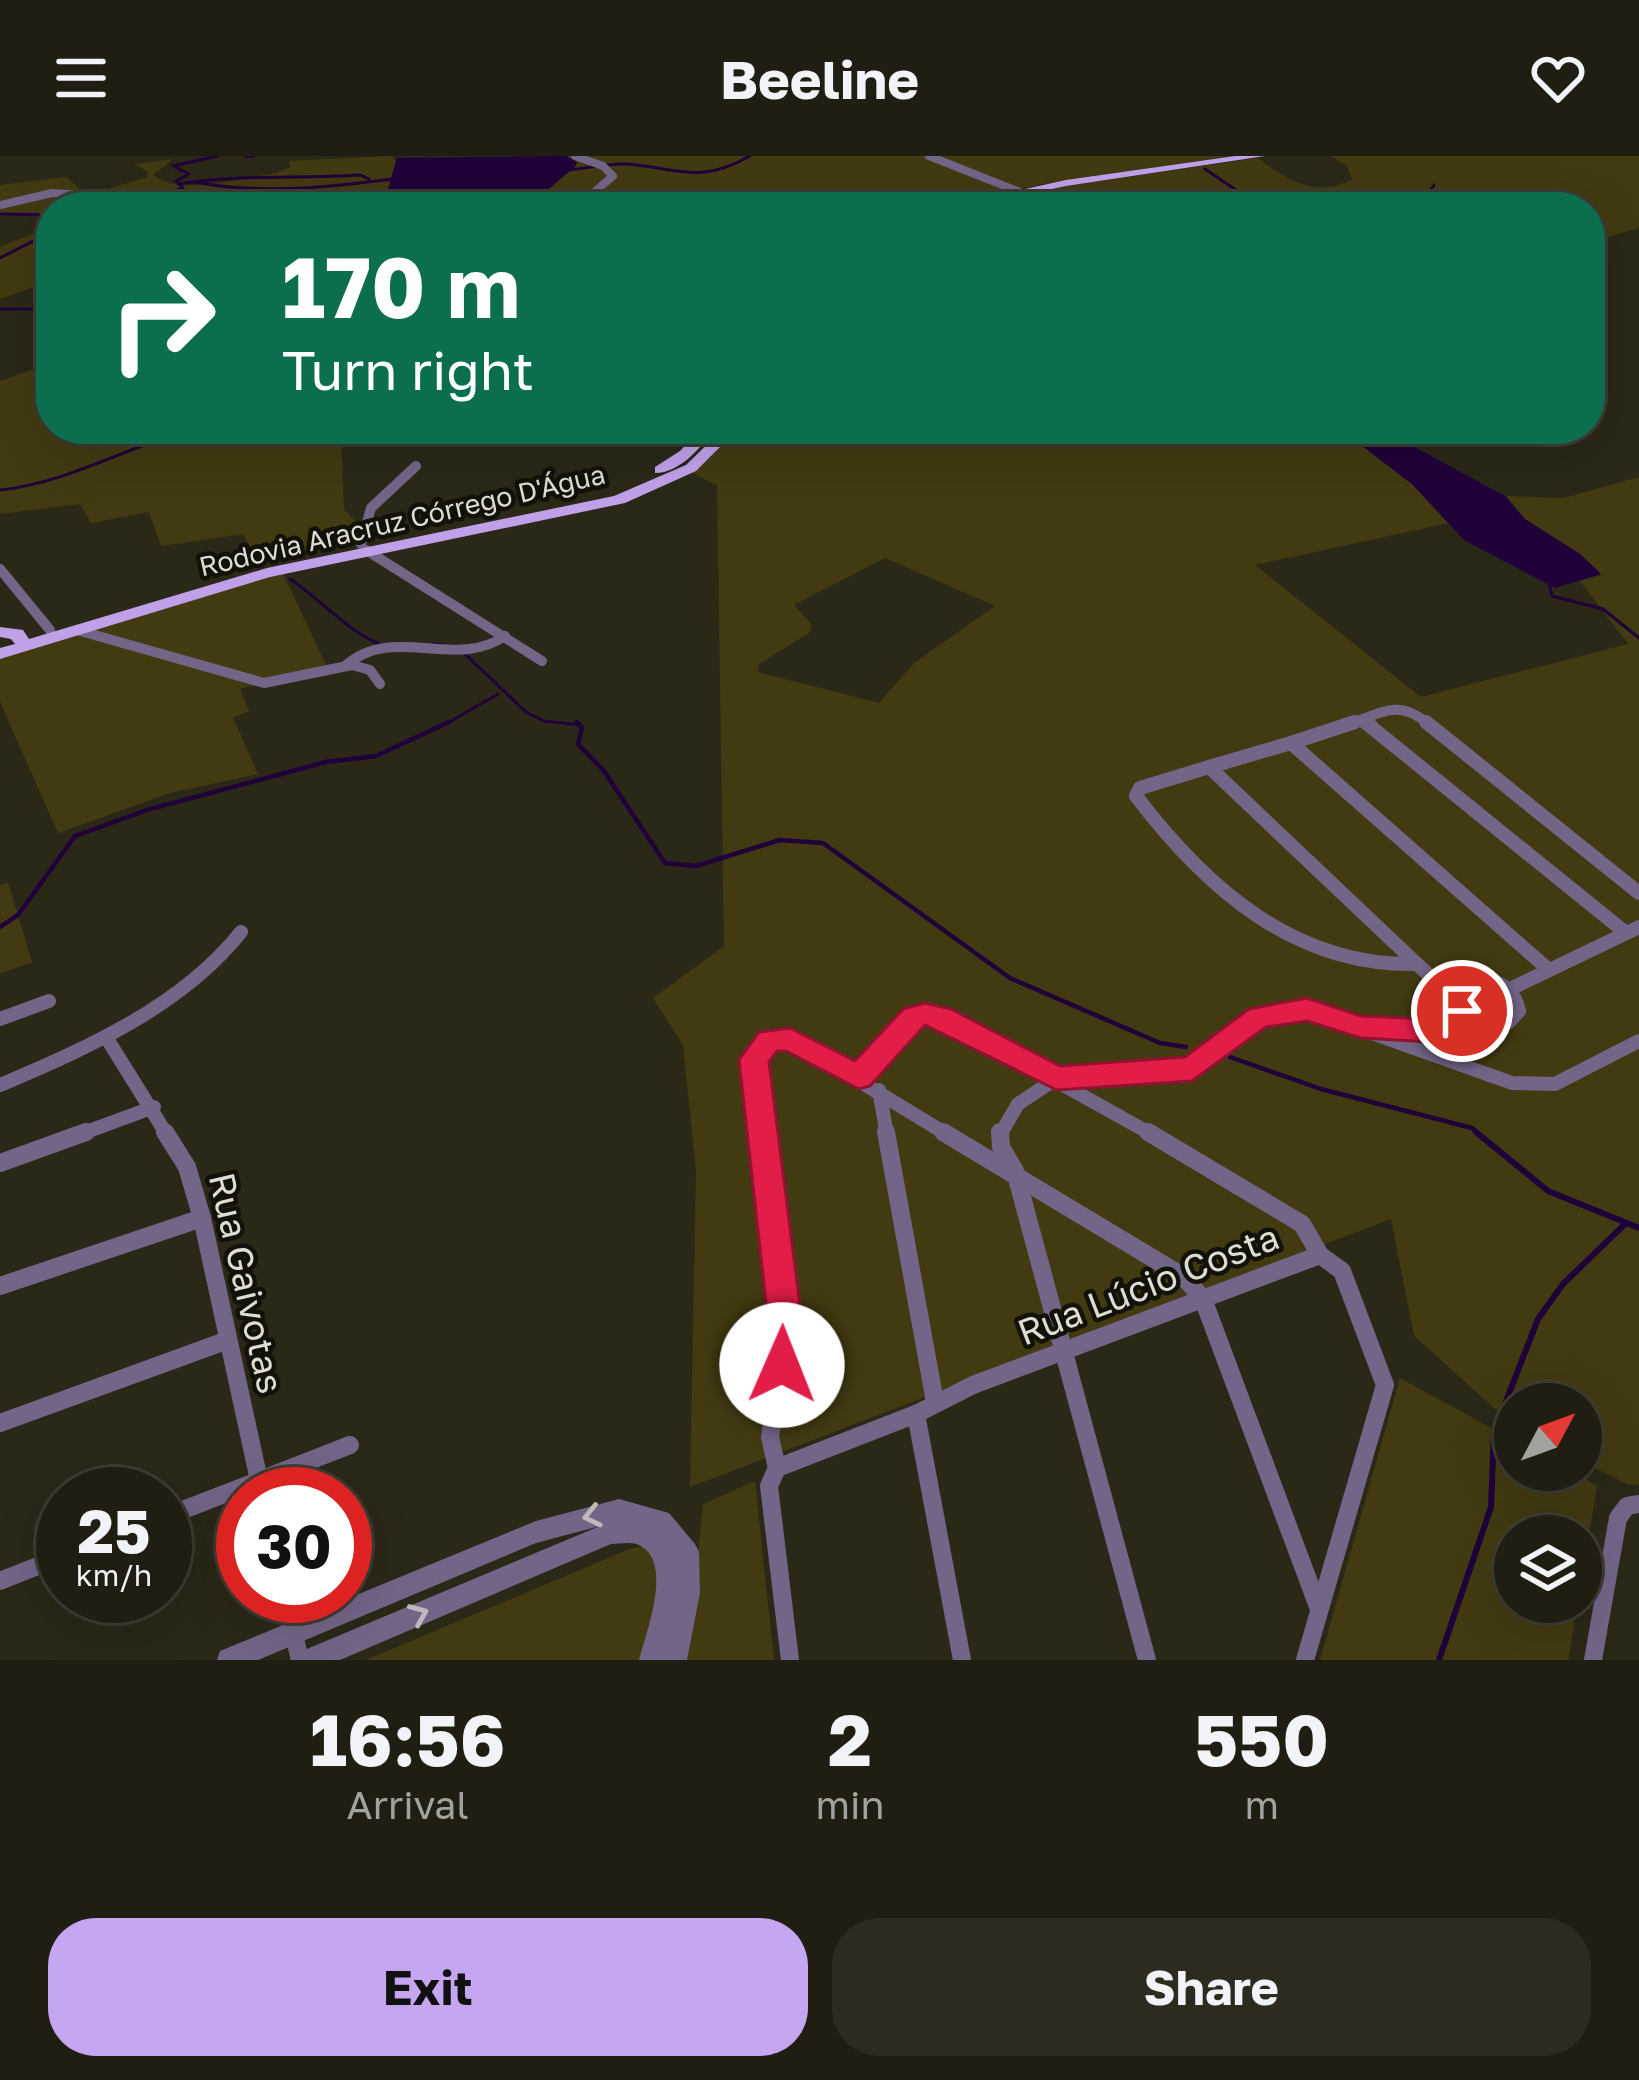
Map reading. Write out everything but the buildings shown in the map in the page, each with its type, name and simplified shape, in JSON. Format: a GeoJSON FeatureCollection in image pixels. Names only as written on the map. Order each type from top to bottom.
{"type":"FeatureCollection","features":[{"type":"Feature","properties":{"kind":"main road"},"geometry":{"type":"LineString","coordinates":[[1020,192],[1259,156]]}},
{"type":"Feature","properties":{"kind":"main road","name":"Rodovia Aracruz Córrego D'Água"},"geometry":{"type":"LineString","coordinates":[[23,642],[77,631],[364,547],[622,488],[668,466],[692,444]]}},
{"type":"Feature","properties":{"kind":"main road","name":"Rodovia Aracruz Córrego D'Água"},"geometry":{"type":"LineString","coordinates":[[0,650],[50,630],[242,572],[619,500],[691,468],[716,444]]}},
{"type":"Feature","properties":{"kind":"main road"},"geometry":{"type":"LineString","coordinates":[[0,632],[11,632],[23,642]]}},
{"type":"Feature","properties":{"kind":"street"},"geometry":{"type":"LineString","coordinates":[[575,156],[603,166],[613,176],[594,192]]}},
{"type":"Feature","properties":{"kind":"street"},"geometry":{"type":"LineString","coordinates":[[929,156],[1020,192]]}},
{"type":"Feature","properties":{"kind":"street"},"geometry":{"type":"LineString","coordinates":[[0,205],[36,197]]}},
{"type":"Feature","properties":{"kind":"street"},"geometry":{"type":"LineString","coordinates":[[416,466],[375,501],[363,522],[364,547],[542,661]]}},
{"type":"Feature","properties":{"kind":"street"},"geometry":{"type":"LineString","coordinates":[[0,569],[50,630]]}},
{"type":"Feature","properties":{"kind":"street"},"geometry":{"type":"LineString","coordinates":[[77,631],[264,683],[365,667],[380,684]]}},
{"type":"Feature","properties":{"kind":"street"},"geometry":{"type":"LineString","coordinates":[[345,667],[358,654],[376,647],[465,651],[492,647],[505,636]]}},
{"type":"Feature","properties":{"kind":"street"},"geometry":{"type":"LineString","coordinates":[[1417,964],[1400,966],[1306,944],[1268,928],[1136,796],[1140,788],[1396,706],[1410,709],[1639,893]]}},
{"type":"Feature","properties":{"kind":"street"},"geometry":{"type":"LineString","coordinates":[[1360,720],[1382,731],[1632,930],[1510,989]]}},
{"type":"Feature","properties":{"kind":"street"},"geometry":{"type":"LineString","coordinates":[[1292,743],[1549,970]]}},
{"type":"Feature","properties":{"kind":"street"},"geometry":{"type":"LineString","coordinates":[[1209,767],[1457,1004],[1480,1022],[1509,1022],[1519,1011],[1510,989],[1492,979],[1472,976],[1457,983],[1457,1004],[1432,1030],[1361,1027]]}},
{"type":"Feature","properties":{"kind":"street"},"geometry":{"type":"LineString","coordinates":[[0,1084],[106,1037],[213,963],[242,932]]}},
{"type":"Feature","properties":{"kind":"street"},"geometry":{"type":"LineString","coordinates":[[0,1019],[49,1000]]}},
{"type":"Feature","properties":{"kind":"street"},"geometry":{"type":"LineString","coordinates":[[1147,1660],[1015,1171],[999,1138],[1012,1108],[1037,1086],[1057,1078],[1192,1069],[1259,1017],[1307,1010],[1512,1083],[1555,1084],[1639,1041]]}},
{"type":"Feature","properties":{"kind":"street"},"geometry":{"type":"LineString","coordinates":[[859,1077],[913,1017],[941,1017],[1057,1078],[1283,1210],[1302,1224],[1320,1255]]}},
{"type":"Feature","properties":{"kind":"street","name":"Rua Gaivotas"},"geometry":{"type":"LineString","coordinates":[[106,1037],[187,1167],[257,1467]]}},
{"type":"Feature","properties":{"kind":"street"},"geometry":{"type":"LineString","coordinates":[[790,1660],[769,1486],[777,1468],[770,1437],[787,1338],[754,1060],[769,1040],[790,1039],[859,1077],[1184,1277],[1203,1299],[1319,1609]]}},
{"type":"Feature","properties":{"kind":"street"},"geometry":{"type":"LineString","coordinates":[[879,1090],[935,1402]]}},
{"type":"Feature","properties":{"kind":"street"},"geometry":{"type":"LineString","coordinates":[[0,1163],[154,1108]]}},
{"type":"Feature","properties":{"kind":"street"},"geometry":{"type":"LineString","coordinates":[[0,1286],[202,1217]]}},
{"type":"Feature","properties":{"kind":"street","name":"Rua Lúcio Costa"},"geometry":{"type":"LineString","coordinates":[[777,1468],[916,1414],[935,1402],[1320,1255],[1342,1271],[1385,1385],[1305,1660]]}},
{"type":"Feature","properties":{"kind":"street"},"geometry":{"type":"LineString","coordinates":[[0,1424],[228,1340]]}},
{"type":"Feature","properties":{"kind":"street"},"geometry":{"type":"LineString","coordinates":[[916,1414],[962,1660]]}},
{"type":"Feature","properties":{"kind":"street"},"geometry":{"type":"LineString","coordinates":[[303,1467],[350,1445]]}},
{"type":"Feature","properties":{"kind":"street"},"geometry":{"type":"LineString","coordinates":[[1593,1660],[1618,1518],[1627,1506],[1639,1504]]}},
{"type":"Feature","properties":{"kind":"street"},"geometry":{"type":"LineString","coordinates":[[229,1660],[536,1532],[619,1510],[662,1521],[687,1552],[688,1593],[671,1644],[651,1660]]}},
{"type":"Feature","properties":{"kind":"street"},"geometry":{"type":"LineString","coordinates":[[311,1660],[577,1546],[624,1531],[646,1535],[664,1558],[671,1644]]}},
{"type":"Feature","properties":{"kind":"street"},"geometry":{"type":"LineString","coordinates":[[0,1581],[36,1567]]}},
{"type":"Feature","properties":{"kind":"street"},"geometry":{"type":"LineString","coordinates":[[290,1623],[300,1660]]}},
{"type":"Feature","properties":{"kind":"shaded area"},"geometry":{"type":"Polygon","coordinates":[[[392,156],[396,162],[387,192],[97,192],[148,177],[147,171],[134,164],[173,159],[153,175],[180,185],[196,185],[277,173],[290,167],[289,161],[392,156]]]}},
{"type":"Feature","properties":{"kind":"shaded area"},"geometry":{"type":"Polygon","coordinates":[[[566,156],[1231,156],[1005,192],[546,192],[577,162],[566,156]]]}},
{"type":"Feature","properties":{"kind":"shaded area"},"geometry":{"type":"Polygon","coordinates":[[[566,156],[577,162],[545,192],[387,192],[397,158],[566,156]]]}},
{"type":"Feature","properties":{"kind":"shaded area"},"geometry":{"type":"Polygon","coordinates":[[[1331,156],[1639,156],[1639,228],[1605,238],[1605,192],[1034,192],[1258,158],[1302,184],[1327,187],[1352,179],[1347,166],[1331,156]]]}},
{"type":"Feature","properties":{"kind":"shaded area"},"geometry":{"type":"Polygon","coordinates":[[[66,177],[84,192],[36,192],[36,215],[0,216],[0,185],[66,177]]]}},
{"type":"Feature","properties":{"kind":"shaded area"},"geometry":{"type":"Polygon","coordinates":[[[34,233],[36,286],[0,299],[0,247],[34,233]]]}},
{"type":"Feature","properties":{"kind":"shaded area"},"geometry":{"type":"Polygon","coordinates":[[[36,368],[36,444],[342,444],[344,510],[363,528],[364,538],[260,564],[243,534],[161,546],[149,512],[91,523],[80,504],[0,514],[0,381],[36,368]]]}},
{"type":"Feature","properties":{"kind":"shaded area"},"geometry":{"type":"Polygon","coordinates":[[[721,444],[1360,444],[1412,484],[1449,523],[1255,565],[1421,697],[1628,644],[1580,581],[1601,575],[1580,554],[1525,519],[1506,496],[1564,498],[1639,477],[1639,1485],[1602,1472],[1602,1383],[1494,1383],[1494,1408],[1414,1336],[1391,1219],[690,1487],[696,1171],[683,1045],[653,998],[724,946],[717,485],[690,472],[721,444]],[[885,558],[794,605],[812,625],[809,633],[759,664],[758,672],[879,703],[914,663],[995,606],[885,558]]]}},
{"type":"Feature","properties":{"kind":"shaded area"},"geometry":{"type":"Polygon","coordinates":[[[1360,444],[1409,444],[1505,496],[1525,519],[1580,554],[1601,574],[1555,588],[1464,540],[1412,484],[1360,444]]]}},
{"type":"Feature","properties":{"kind":"shaded area"},"geometry":{"type":"Polygon","coordinates":[[[281,569],[326,665],[240,689],[249,711],[233,718],[258,774],[170,793],[58,833],[0,702],[0,655],[281,569]]]}},
{"type":"Feature","properties":{"kind":"shaded area"},"geometry":{"type":"Polygon","coordinates":[[[8,882],[32,962],[0,974],[0,885],[8,882]]]}},
{"type":"Feature","properties":{"kind":"shaded area"},"geometry":{"type":"Polygon","coordinates":[[[1400,1378],[1494,1429],[1494,1491],[1596,1491],[1592,1515],[1494,1515],[1494,1623],[1574,1623],[1568,1660],[1320,1660],[1400,1378]]]}},
{"type":"Feature","properties":{"kind":"shaded area"},"geometry":{"type":"Polygon","coordinates":[[[755,1481],[774,1660],[687,1660],[703,1504],[755,1481]]]}},
{"type":"Feature","properties":{"kind":"shaded area"},"geometry":{"type":"Polygon","coordinates":[[[632,1548],[659,1549],[658,1660],[366,1660],[632,1548]]]}},
{"type":"Feature","properties":{"kind":"waterway"},"geometry":{"type":"LineString","coordinates":[[179,184],[176,181],[189,174],[173,166],[217,156]]}},
{"type":"Feature","properties":{"kind":"waterway"},"geometry":{"type":"LineString","coordinates":[[245,156],[254,156]]}},
{"type":"Feature","properties":{"kind":"waterway"},"geometry":{"type":"LineString","coordinates":[[569,170],[627,164],[702,172],[750,156]]}},
{"type":"Feature","properties":{"kind":"waterway"},"geometry":{"type":"LineString","coordinates":[[1205,169],[1239,192]]}},
{"type":"Feature","properties":{"kind":"waterway"},"geometry":{"type":"LineString","coordinates":[[179,184],[360,175],[369,179]]}},
{"type":"Feature","properties":{"kind":"waterway"},"geometry":{"type":"LineString","coordinates":[[195,182],[269,189],[393,179]]}},
{"type":"Feature","properties":{"kind":"waterway"},"geometry":{"type":"LineString","coordinates":[[129,192],[178,190],[183,188],[179,184]]}},
{"type":"Feature","properties":{"kind":"waterway"},"geometry":{"type":"LineString","coordinates":[[1429,192],[1434,185]]}},
{"type":"Feature","properties":{"kind":"waterway"},"geometry":{"type":"LineString","coordinates":[[0,214],[36,215]]}},
{"type":"Feature","properties":{"kind":"waterway"},"geometry":{"type":"LineString","coordinates":[[0,258],[36,240]]}},
{"type":"Feature","properties":{"kind":"waterway"},"geometry":{"type":"LineString","coordinates":[[0,309],[36,309]]}},
{"type":"Feature","properties":{"kind":"waterway"},"geometry":{"type":"LineString","coordinates":[[0,490],[72,473],[148,444]]}},
{"type":"Feature","properties":{"kind":"waterway"},"geometry":{"type":"LineString","coordinates":[[290,579],[380,644]]}},
{"type":"Feature","properties":{"kind":"waterway"},"geometry":{"type":"LineString","coordinates":[[1548,579],[1552,596],[1603,609],[1639,638]]}},
{"type":"Feature","properties":{"kind":"waterway"},"geometry":{"type":"LineString","coordinates":[[433,644],[457,646]]}},
{"type":"Feature","properties":{"kind":"waterway"},"geometry":{"type":"LineString","coordinates":[[465,654],[526,712],[544,721],[579,725]]}},
{"type":"Feature","properties":{"kind":"waterway"},"geometry":{"type":"LineString","coordinates":[[444,725],[498,694]]}},
{"type":"Feature","properties":{"kind":"waterway"},"geometry":{"type":"LineString","coordinates":[[0,927],[18,915],[75,836],[147,810],[326,762],[376,756],[449,722]]}},
{"type":"Feature","properties":{"kind":"waterway"},"geometry":{"type":"LineString","coordinates":[[579,725],[578,744],[604,771],[665,863],[696,866],[780,840],[823,843],[1010,978],[1160,1043],[1186,1047]]}},
{"type":"Feature","properties":{"kind":"waterway"},"geometry":{"type":"LineString","coordinates":[[1230,1057],[1321,1089],[1472,1128],[1480,1135]]}},
{"type":"Feature","properties":{"kind":"waterway"},"geometry":{"type":"LineString","coordinates":[[1476,1132],[1548,1191],[1639,1228]]}},
{"type":"Feature","properties":{"kind":"waterway"},"geometry":{"type":"LineString","coordinates":[[1439,1660],[1491,1507],[1494,1432],[1538,1319],[1563,1284],[1626,1223]]}},
{"type":"Feature","properties":{"kind":"route"},"geometry":{"type":"LineString","coordinates":[[782,1365],[787,1338],[754,1060],[758,1048],[769,1040],[790,1039],[859,1077],[913,1017],[925,1014],[941,1017],[1057,1078],[1192,1069],[1259,1017],[1307,1010],[1361,1027],[1432,1030],[1462,1011]]}}]}
